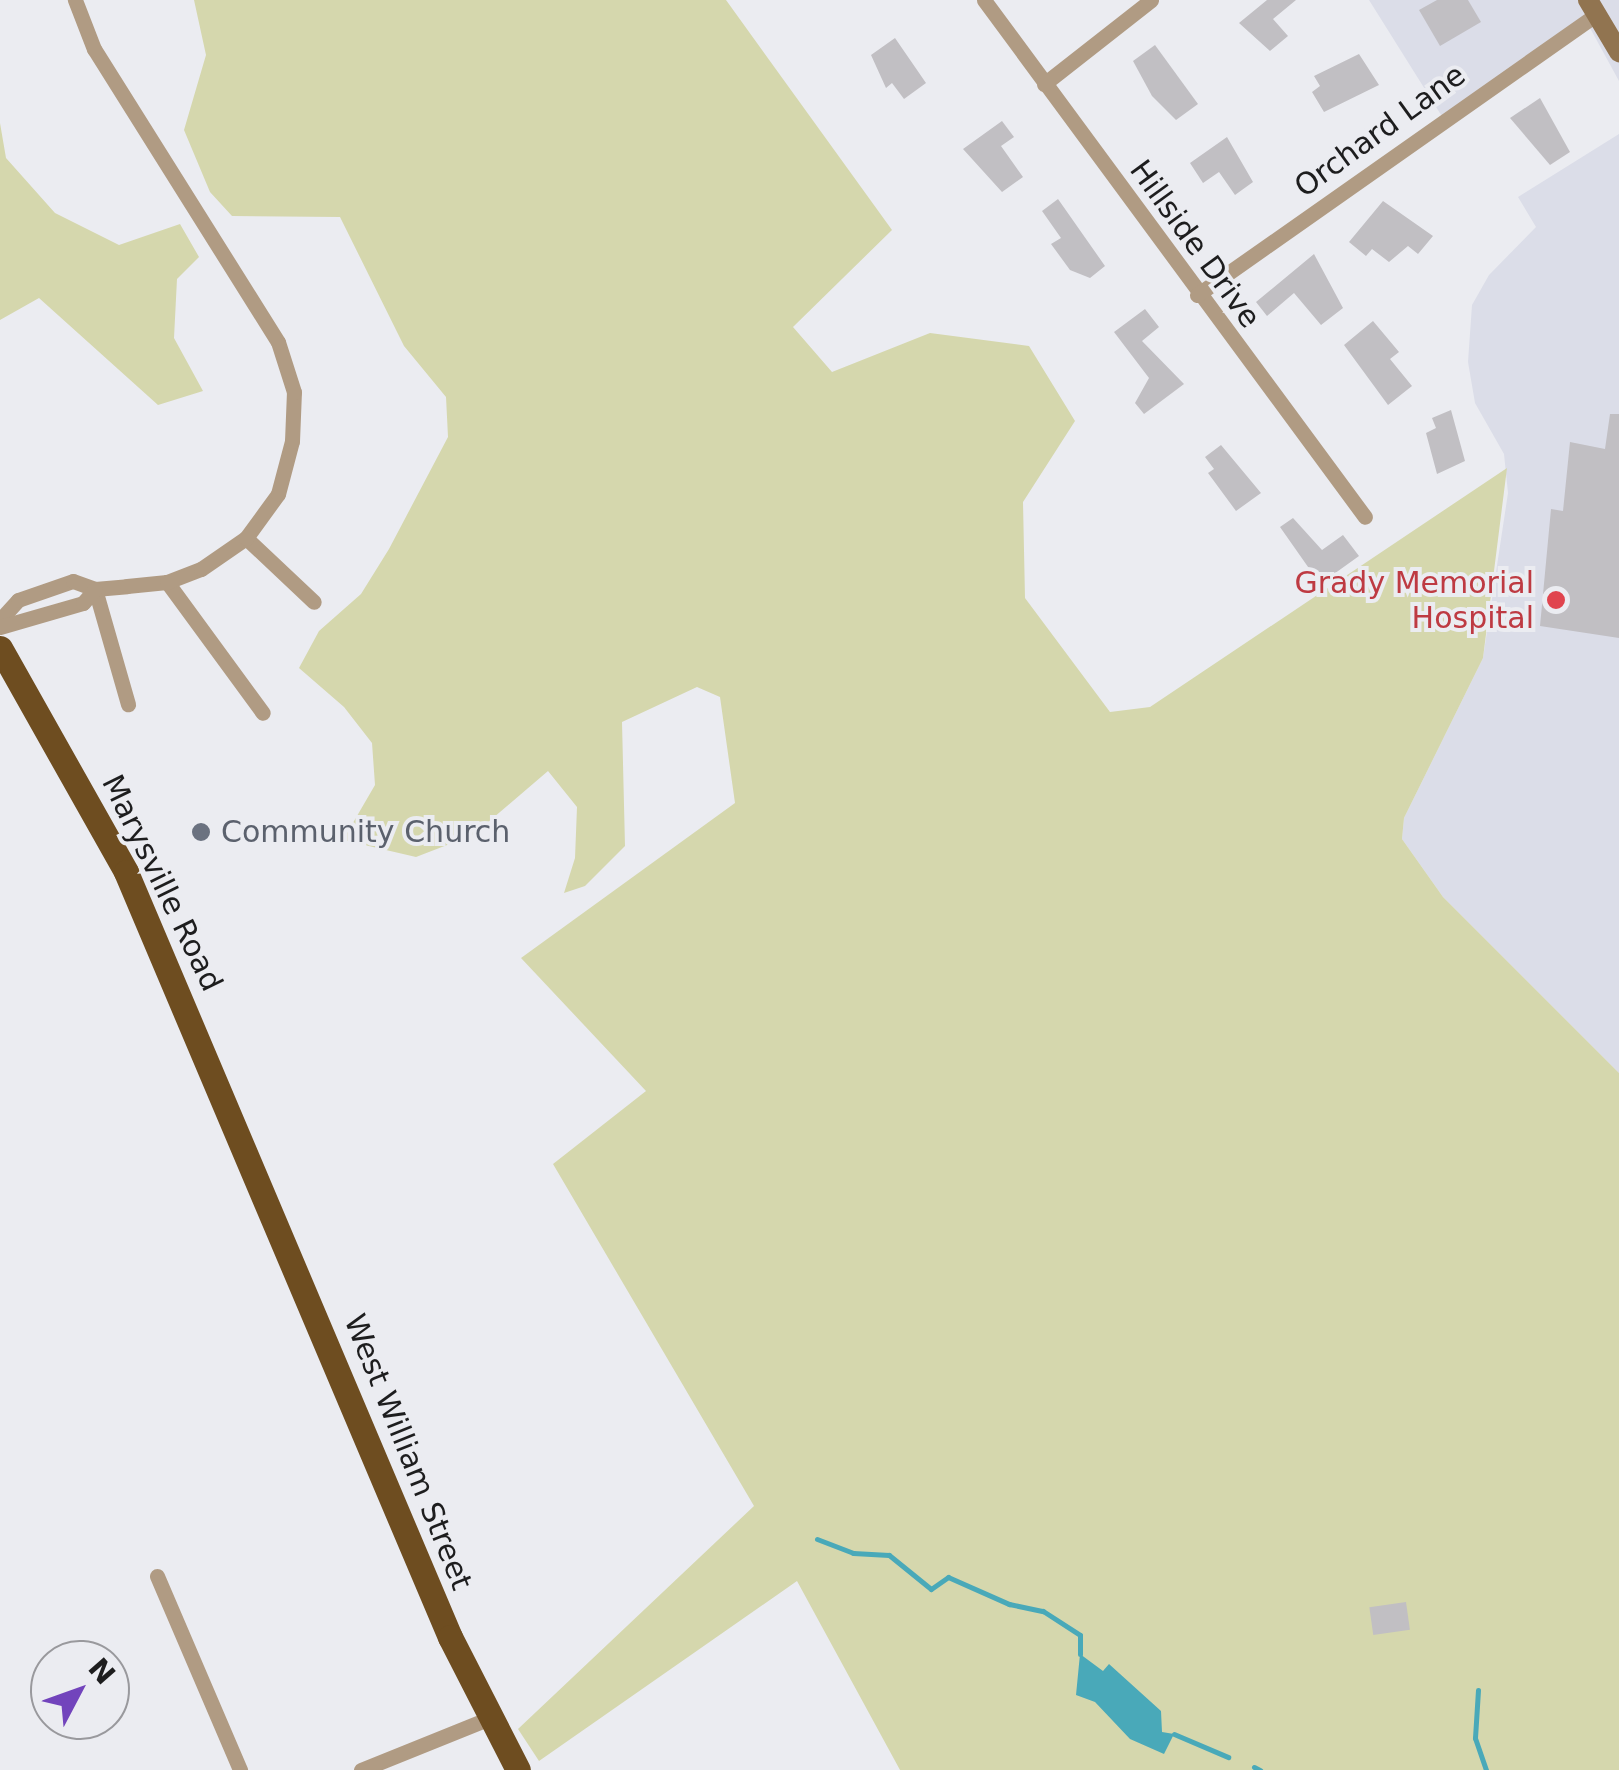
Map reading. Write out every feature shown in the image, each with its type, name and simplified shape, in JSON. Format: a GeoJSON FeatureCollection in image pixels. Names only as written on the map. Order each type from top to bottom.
{"type":"FeatureCollection","features":[{"type":"Feature","properties":{"kind":"highway","name":"Marysville Road"},"geometry":{"type":"LineString","coordinates":[[0,648],[126,872],[249,1154]]}},
{"type":"Feature","properties":{"kind":"highway","name":"West William Street"},"geometry":{"type":"LineString","coordinates":[[249,1154],[444,1623],[518,1770]]}},
{"type":"Feature","properties":{"kind":"main road"},"geometry":{"type":"LineString","coordinates":[[1593,7],[1619,52]]}},
{"type":"Feature","properties":{"kind":"street"},"geometry":{"type":"LineString","coordinates":[[0,620],[18,600],[72,581],[95,589],[168,582],[246,538],[278,494],[292,441],[294,392],[278,342],[94,49],[75,0]]}},
{"type":"Feature","properties":{"kind":"street","name":"Hillside Drive"},"geometry":{"type":"LineString","coordinates":[[984,0],[1197,295],[1365,517]]}},
{"type":"Feature","properties":{"kind":"street"},"geometry":{"type":"LineString","coordinates":[[1044,84],[1151,0]]}},
{"type":"Feature","properties":{"kind":"street","name":"Orchard Lane"},"geometry":{"type":"LineString","coordinates":[[1197,295],[1593,7]]}},
{"type":"Feature","properties":{"kind":"street"},"geometry":{"type":"LineString","coordinates":[[246,538],[314,602]]}},
{"type":"Feature","properties":{"kind":"street"},"geometry":{"type":"LineString","coordinates":[[168,582],[263,713]]}},
{"type":"Feature","properties":{"kind":"street"},"geometry":{"type":"LineString","coordinates":[[0,627],[83,603],[95,589]]}},
{"type":"Feature","properties":{"kind":"street"},"geometry":{"type":"LineString","coordinates":[[95,589],[128,704]]}},
{"type":"Feature","properties":{"kind":"street"},"geometry":{"type":"LineString","coordinates":[[157,1576],[240,1770]]}},
{"type":"Feature","properties":{"kind":"street"},"geometry":{"type":"LineString","coordinates":[[362,1770],[490,1718]]}},
{"type":"Feature","properties":{"kind":"shaded area"},"geometry":{"type":"Polygon","coordinates":[[[1369,0],[1619,0],[1619,81],[1590,28],[1448,126],[1369,0]]]}},
{"type":"Feature","properties":{"kind":"shaded area","name":"Grady Memorial Hospital"},"geometry":{"type":"Polygon","coordinates":[[[1619,134],[1619,1073],[1443,897],[1402,839],[1404,818],[1483,658],[1508,493],[1504,454],[1475,403],[1468,362],[1472,305],[1489,275],[1536,227],[1518,197],[1619,134]]]}},
{"type":"Feature","properties":{"kind":"green space"},"geometry":{"type":"Polygon","coordinates":[[[194,0],[726,0],[892,230],[793,327],[832,372],[930,333],[1029,346],[1075,421],[1023,502],[1025,598],[1110,712],[1150,707],[1507,468],[1483,658],[1404,818],[1402,839],[1443,897],[1619,1073],[1619,1770],[900,1770],[797,1581],[539,1761],[518,1729],[754,1506],[553,1164],[646,1091],[521,958],[735,803],[720,697],[697,687],[622,722],[625,846],[585,886],[564,893],[575,858],[577,807],[548,771],[473,835],[416,857],[343,840],[375,785],[372,743],[344,707],[299,668],[319,631],[361,594],[389,549],[448,437],[446,397],[404,346],[340,217],[232,216],[210,192],[184,130],[206,55],[194,0]]]}},
{"type":"Feature","properties":{"kind":"green space"},"geometry":{"type":"Polygon","coordinates":[[[0,123],[6,158],[55,213],[119,245],[180,224],[199,257],[177,279],[174,338],[203,391],[158,405],[39,298],[0,320],[0,123]]]}},
{"type":"Feature","properties":{"kind":"water"},"geometry":{"type":"Polygon","coordinates":[[[1080,1654],[1103,1671],[1109,1664],[1161,1711],[1162,1732],[1174,1734],[1164,1754],[1130,1739],[1095,1702],[1076,1695],[1080,1654]]]}},
{"type":"Feature","properties":{"kind":"building"},"geometry":{"type":"Polygon","coordinates":[[[1267,0],[1296,0],[1273,19],[1288,36],[1270,51],[1239,23],[1267,0]]]}},
{"type":"Feature","properties":{"kind":"building"},"geometry":{"type":"Polygon","coordinates":[[[1437,0],[1468,0],[1481,22],[1440,46],[1419,10],[1437,0]]]}},
{"type":"Feature","properties":{"kind":"building"},"geometry":{"type":"Polygon","coordinates":[[[895,38],[926,83],[904,99],[892,83],[886,88],[871,55],[895,38]]]}},
{"type":"Feature","properties":{"kind":"building"},"geometry":{"type":"Polygon","coordinates":[[[1155,45],[1198,104],[1176,120],[1152,96],[1133,61],[1155,45]]]}},
{"type":"Feature","properties":{"kind":"building"},"geometry":{"type":"Polygon","coordinates":[[[1359,54],[1379,85],[1324,112],[1312,92],[1320,86],[1314,76],[1359,54]]]}},
{"type":"Feature","properties":{"kind":"building"},"geometry":{"type":"Polygon","coordinates":[[[1540,98],[1570,152],[1550,165],[1510,118],[1540,98]]]}},
{"type":"Feature","properties":{"kind":"building"},"geometry":{"type":"Polygon","coordinates":[[[1002,121],[1014,137],[1001,146],[1023,177],[1002,192],[963,149],[1002,121]]]}},
{"type":"Feature","properties":{"kind":"building"},"geometry":{"type":"Polygon","coordinates":[[[1227,137],[1253,182],[1235,195],[1219,172],[1203,183],[1190,163],[1227,137]]]}},
{"type":"Feature","properties":{"kind":"building"},"geometry":{"type":"Polygon","coordinates":[[[1058,199],[1105,266],[1090,278],[1070,270],[1051,244],[1061,238],[1042,211],[1058,199]]]}},
{"type":"Feature","properties":{"kind":"building"},"geometry":{"type":"Polygon","coordinates":[[[1383,201],[1433,236],[1418,254],[1408,246],[1389,262],[1372,249],[1366,256],[1349,242],[1383,201]]]}},
{"type":"Feature","properties":{"kind":"building"},"geometry":{"type":"Polygon","coordinates":[[[1314,254],[1343,308],[1321,325],[1294,293],[1267,316],[1256,302],[1314,254]]]}},
{"type":"Feature","properties":{"kind":"building"},"geometry":{"type":"Polygon","coordinates":[[[1145,309],[1159,327],[1142,341],[1184,384],[1144,414],[1135,403],[1149,378],[1114,332],[1145,309]]]}},
{"type":"Feature","properties":{"kind":"building"},"geometry":{"type":"Polygon","coordinates":[[[1373,321],[1399,352],[1390,359],[1412,386],[1388,405],[1344,345],[1373,321]]]}},
{"type":"Feature","properties":{"kind":"building"},"geometry":{"type":"Polygon","coordinates":[[[1451,410],[1465,461],[1437,474],[1426,433],[1436,428],[1432,418],[1451,410]]]}},
{"type":"Feature","properties":{"kind":"building"},"geometry":{"type":"Polygon","coordinates":[[[1610,414],[1619,414],[1619,638],[1540,626],[1551,509],[1563,511],[1570,442],[1605,449],[1610,414]]]}},
{"type":"Feature","properties":{"kind":"building"},"geometry":{"type":"Polygon","coordinates":[[[1221,445],[1261,493],[1236,511],[1208,473],[1214,469],[1205,457],[1221,445]]]}},
{"type":"Feature","properties":{"kind":"building"},"geometry":{"type":"Polygon","coordinates":[[[1293,518],[1322,550],[1343,535],[1359,556],[1320,584],[1280,527],[1293,518]]]}},
{"type":"Feature","properties":{"kind":"building"},"geometry":{"type":"Polygon","coordinates":[[[1406,1602],[1410,1630],[1373,1635],[1369,1607],[1406,1602]]]}},
{"type":"Feature","properties":{"kind":"waterway"},"geometry":{"type":"LineString","coordinates":[[817,1539],[853,1553],[889,1555],[931,1589],[948,1577],[1009,1604],[1043,1611],[1080,1635],[1080,1654]]}},
{"type":"Feature","properties":{"kind":"waterway"},"geometry":{"type":"LineString","coordinates":[[1478,1690],[1475,1738],[1486,1770]]}},
{"type":"Feature","properties":{"kind":"waterway"},"geometry":{"type":"LineString","coordinates":[[1174,1734],[1228,1757]]}},
{"type":"Feature","properties":{"kind":"waterway"},"geometry":{"type":"LineString","coordinates":[[1254,1767],[1260,1770]]}},
{"type":"Feature","properties":{"kind":"place","name":"Grady Memorial Hospital"},"geometry":{"type":"Point","coordinates":[1556,600]}},
{"type":"Feature","properties":{"kind":"place","name":"Community Church"},"geometry":{"type":"Point","coordinates":[201,832]}}]}
